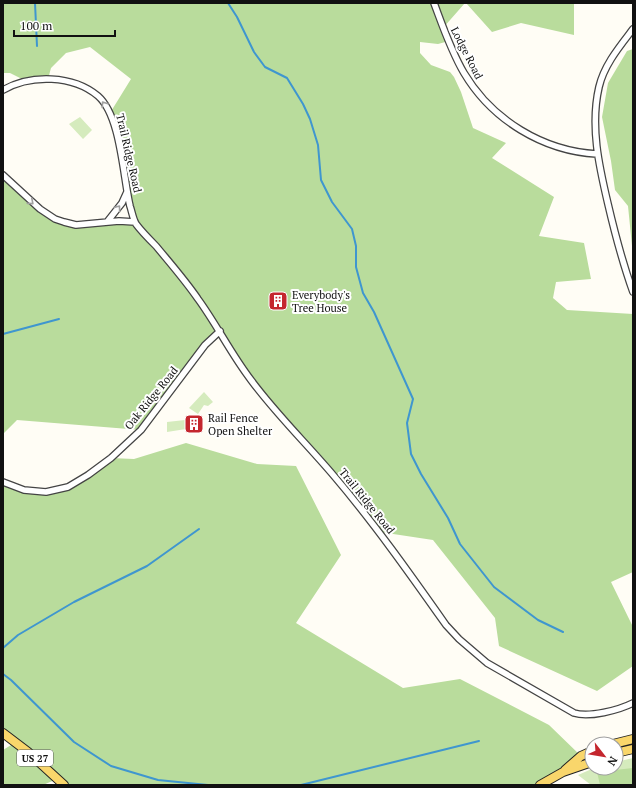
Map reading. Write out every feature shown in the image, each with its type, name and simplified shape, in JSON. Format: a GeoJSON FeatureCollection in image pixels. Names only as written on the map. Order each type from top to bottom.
{"type":"FeatureCollection","features":[{"type":"Feature","properties":{"kind":"main road","name":"US 27"},"geometry":{"type":"LineString","coordinates":[[3,733],[28,752],[64,785]]}},
{"type":"Feature","properties":{"kind":"main road"},"geometry":{"type":"LineString","coordinates":[[563,772],[584,755]]}},
{"type":"Feature","properties":{"kind":"main road"},"geometry":{"type":"LineString","coordinates":[[540,785],[563,772],[584,765]]}},
{"type":"Feature","properties":{"kind":"street","name":"Lodge Road"},"geometry":{"type":"LineString","coordinates":[[434,3],[464,74],[479,95],[494,110],[506,121],[533,137],[582,154],[597,154]]}},
{"type":"Feature","properties":{"kind":"street"},"geometry":{"type":"LineString","coordinates":[[633,29],[606,68],[599,86],[596,102],[597,154],[613,227],[633,292]]}},
{"type":"Feature","properties":{"kind":"street","name":"Trail Ridge Road"},"geometry":{"type":"LineString","coordinates":[[3,90],[26,81],[48,79],[82,87],[99,97],[108,109],[113,122],[122,159],[127,192],[135,222],[198,299],[220,331],[234,356],[258,390],[335,477],[384,538],[446,625],[472,652],[503,673],[580,715],[597,714],[632,705]]}},
{"type":"Feature","properties":{"kind":"street"},"geometry":{"type":"LineString","coordinates":[[3,175],[31,202],[55,219],[76,225],[107,222],[135,222]]}},
{"type":"Feature","properties":{"kind":"street"},"geometry":{"type":"LineString","coordinates":[[107,222],[122,203],[127,192]]}},
{"type":"Feature","properties":{"kind":"street","name":"Oak Ridge Road"},"geometry":{"type":"LineString","coordinates":[[3,482],[24,490],[46,492],[68,487],[88,475],[111,458],[141,430],[205,345],[220,331]]}},
{"type":"Feature","properties":{"kind":"green space"},"geometry":{"type":"Polygon","coordinates":[[[3,3],[465,3],[443,28],[449,41],[438,44],[420,42],[420,53],[431,65],[450,72],[454,77],[461,92],[473,128],[506,143],[492,158],[554,197],[539,236],[584,243],[591,279],[556,282],[553,298],[567,310],[633,314],[633,572],[611,582],[633,627],[633,666],[597,691],[499,646],[495,618],[433,540],[380,532],[263,396],[220,331],[141,430],[17,420],[3,434],[3,175],[31,202],[64,222],[134,222],[110,113],[131,79],[90,47],[66,53],[51,68],[48,79],[26,81],[10,73],[3,73],[3,3]]]}},
{"type":"Feature","properties":{"kind":"green space"},"geometry":{"type":"Polygon","coordinates":[[[466,3],[574,3],[574,35],[521,23],[492,32],[466,3]]]}},
{"type":"Feature","properties":{"kind":"green space"},"geometry":{"type":"Polygon","coordinates":[[[633,49],[633,256],[628,206],[615,190],[602,117],[608,83],[627,51],[633,49]]]}},
{"type":"Feature","properties":{"kind":"green space"},"geometry":{"type":"Polygon","coordinates":[[[80,117],[92,130],[83,139],[69,124],[80,117]]]}},
{"type":"Feature","properties":{"kind":"green space"},"geometry":{"type":"Polygon","coordinates":[[[204,392],[213,402],[208,406],[204,405],[198,414],[189,408],[204,392]]]}},
{"type":"Feature","properties":{"kind":"green space"},"geometry":{"type":"Polygon","coordinates":[[[185,420],[186,429],[167,432],[167,422],[185,420]]]}},
{"type":"Feature","properties":{"kind":"green space"},"geometry":{"type":"Polygon","coordinates":[[[186,443],[257,464],[296,466],[341,555],[296,623],[403,688],[460,679],[549,725],[581,756],[540,785],[64,785],[57,779],[43,785],[3,785],[3,750],[16,742],[3,733],[3,482],[33,492],[68,487],[111,458],[134,459],[186,443]]]}},
{"type":"Feature","properties":{"kind":"green space"},"geometry":{"type":"Polygon","coordinates":[[[633,758],[633,785],[591,785],[578,775],[584,772],[584,776],[624,776],[624,760],[633,758]]]}},
{"type":"Feature","properties":{"kind":"green space"},"geometry":{"type":"Polygon","coordinates":[[[633,768],[633,785],[600,785],[598,776],[624,776],[624,769],[633,768]]]}},
{"type":"Feature","properties":{"kind":"waterway"},"geometry":{"type":"LineString","coordinates":[[35,3],[37,46]]}},
{"type":"Feature","properties":{"kind":"waterway"},"geometry":{"type":"LineString","coordinates":[[228,3],[237,17],[254,52],[265,67],[287,78],[303,104],[310,119],[318,145],[321,180],[332,202],[352,229],[356,246],[356,267],[363,293],[374,312],[413,399],[407,423],[411,454],[421,474],[448,518],[460,544],[494,587],[538,620],[563,632]]}},
{"type":"Feature","properties":{"kind":"waterway"},"geometry":{"type":"LineString","coordinates":[[3,334],[59,319]]}},
{"type":"Feature","properties":{"kind":"waterway"},"geometry":{"type":"LineString","coordinates":[[3,648],[18,635],[74,602],[147,566],[199,529]]}},
{"type":"Feature","properties":{"kind":"waterway"},"geometry":{"type":"LineString","coordinates":[[3,674],[11,680],[74,742],[111,766],[158,780],[208,785]]}},
{"type":"Feature","properties":{"kind":"waterway"},"geometry":{"type":"LineString","coordinates":[[301,785],[479,741]]}},
{"type":"Feature","properties":{"kind":"place","name":"Everybody's Tree House"},"geometry":{"type":"Point","coordinates":[278,301]}},
{"type":"Feature","properties":{"kind":"place","name":"Rail Fence Open Shelter"},"geometry":{"type":"Point","coordinates":[194,424]}}]}
